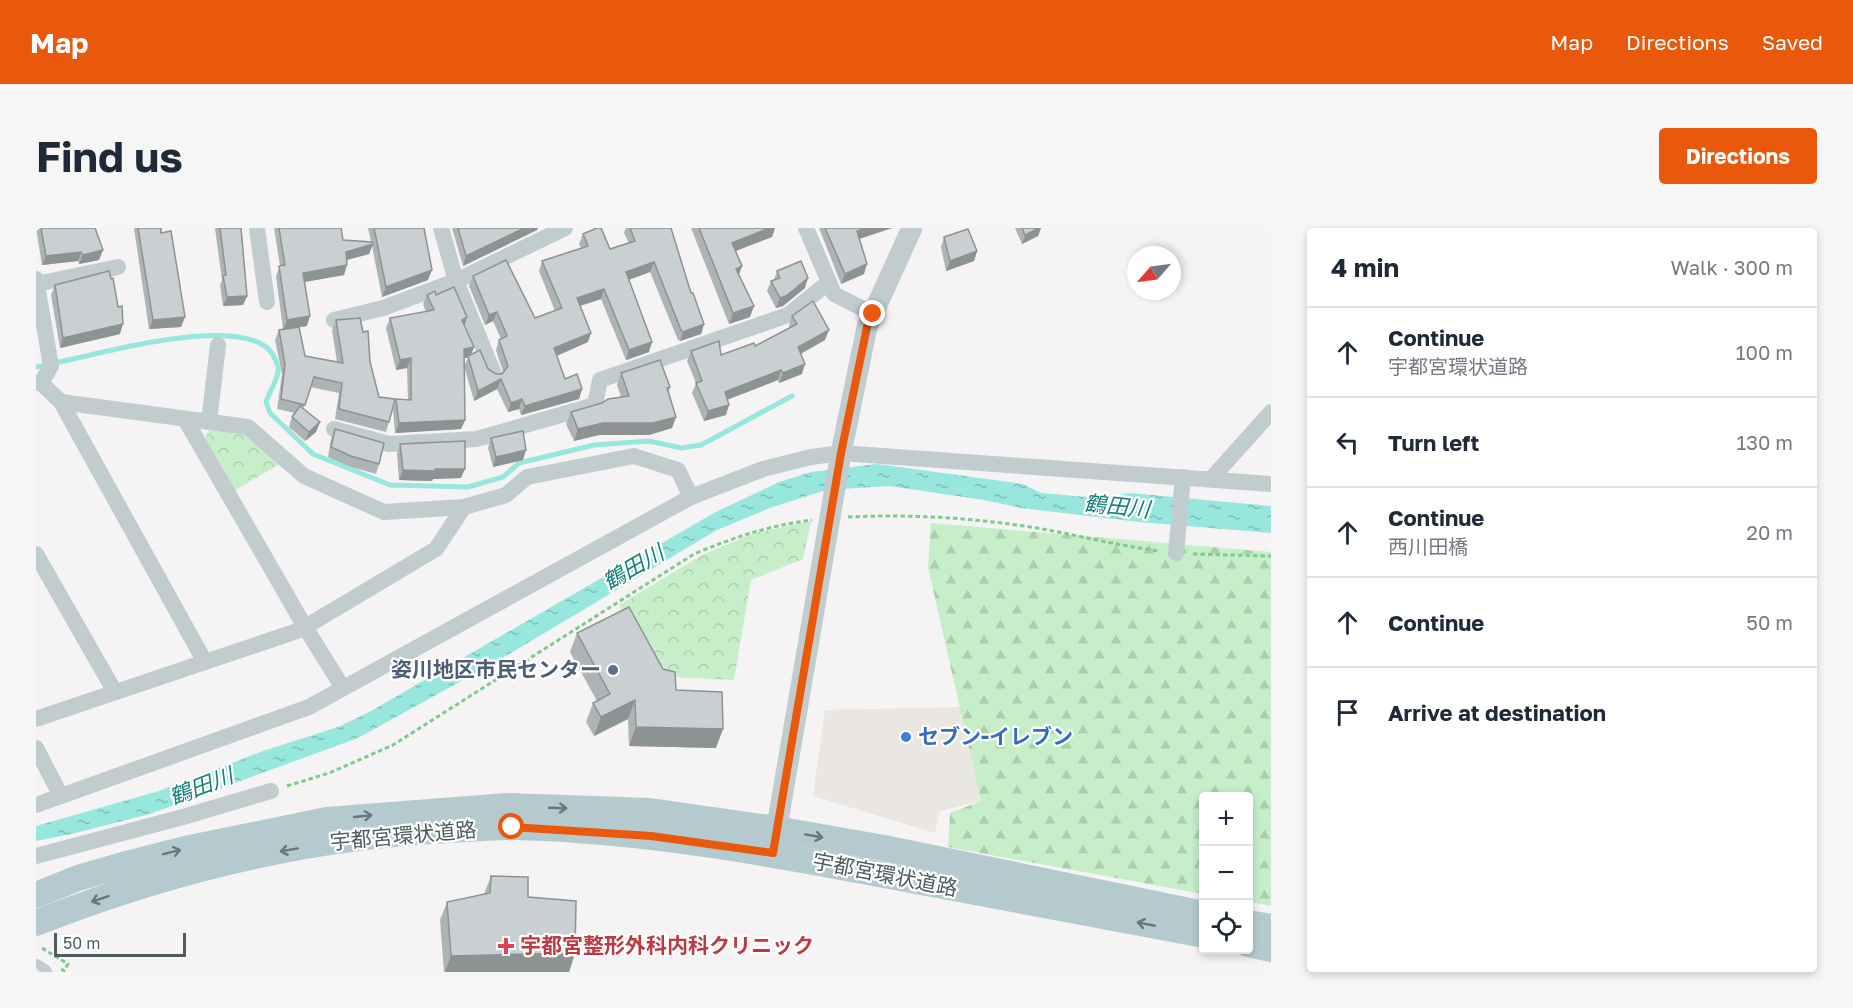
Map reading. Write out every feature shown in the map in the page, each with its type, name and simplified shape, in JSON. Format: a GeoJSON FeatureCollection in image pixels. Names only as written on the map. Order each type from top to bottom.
{"type":"FeatureCollection","features":[{"type":"Feature","properties":{"kind":"main road","name":"宇都宮環状道路"},"geometry":{"type":"LineString","coordinates":[[36,895],[78,878],[185,849],[327,820],[507,806],[650,811],[775,841],[1199,934]]}},
{"type":"Feature","properties":{"kind":"main road","name":"宇都宮環状道路"},"geometry":{"type":"LineString","coordinates":[[36,923],[195,869],[305,847],[392,833],[512,827],[884,848],[1199,913]]}},
{"type":"Feature","properties":{"kind":"main road"},"geometry":{"type":"LineString","coordinates":[[1253,924],[1271,927]]}},
{"type":"Feature","properties":{"kind":"main road"},"geometry":{"type":"LineString","coordinates":[[1253,945],[1271,949]]}},
{"type":"Feature","properties":{"kind":"street"},"geometry":{"type":"LineString","coordinates":[[257,228],[267,302]]}},
{"type":"Feature","properties":{"kind":"street"},"geometry":{"type":"LineString","coordinates":[[441,228],[456,281],[494,374]]}},
{"type":"Feature","properties":{"kind":"street"},"geometry":{"type":"LineString","coordinates":[[334,320],[383,308],[456,281],[565,228]]}},
{"type":"Feature","properties":{"kind":"street"},"geometry":{"type":"LineString","coordinates":[[806,228],[834,294],[873,314]]}},
{"type":"Feature","properties":{"kind":"street"},"geometry":{"type":"LineString","coordinates":[[775,841],[841,453],[867,327],[912,228]]}},
{"type":"Feature","properties":{"kind":"street"},"geometry":{"type":"LineString","coordinates":[[118,267],[36,281],[51,366],[38,383],[61,402],[205,662]]}},
{"type":"Feature","properties":{"kind":"street"},"geometry":{"type":"LineString","coordinates":[[334,429],[389,444],[477,439],[595,405],[600,380],[788,315],[829,282]]}},
{"type":"Feature","properties":{"kind":"street"},"geometry":{"type":"LineString","coordinates":[[209,422],[218,345]]}},
{"type":"Feature","properties":{"kind":"street"},"geometry":{"type":"LineString","coordinates":[[61,402],[248,427],[304,476],[384,512],[464,507],[506,495],[527,477],[634,456],[678,470],[691,497]]}},
{"type":"Feature","properties":{"kind":"street"},"geometry":{"type":"LineString","coordinates":[[1210,479],[1271,412]]}},
{"type":"Feature","properties":{"kind":"street"},"geometry":{"type":"LineString","coordinates":[[185,419],[305,627],[343,688]]}},
{"type":"Feature","properties":{"kind":"street"},"geometry":{"type":"LineString","coordinates":[[36,805],[309,707],[691,497],[763,469],[812,457],[841,453],[1182,483],[1210,479],[1271,484]]}},
{"type":"Feature","properties":{"kind":"street"},"geometry":{"type":"LineString","coordinates":[[1177,547],[1182,483]]}},
{"type":"Feature","properties":{"kind":"street"},"geometry":{"type":"LineString","coordinates":[[36,719],[305,627],[436,549],[464,507]]}},
{"type":"Feature","properties":{"kind":"street"},"geometry":{"type":"LineString","coordinates":[[36,554],[115,693]]}},
{"type":"Feature","properties":{"kind":"street"},"geometry":{"type":"LineString","coordinates":[[36,748],[62,796]]}},
{"type":"Feature","properties":{"kind":"street"},"geometry":{"type":"LineString","coordinates":[[36,856],[183,817],[271,790]]}},
{"type":"Feature","properties":{"kind":"street"},"geometry":{"type":"LineString","coordinates":[[36,967],[44,972]]}},
{"type":"Feature","properties":{"kind":"path"},"geometry":{"type":"LineString","coordinates":[[271,790],[329,773],[393,745],[694,554],[760,529],[830,518],[910,514],[1040,528],[1121,546],[1177,547],[1271,556]]}},
{"type":"Feature","properties":{"kind":"shaded area"},"geometry":{"type":"Polygon","coordinates":[[[961,707],[981,801],[940,811],[935,833],[813,796],[825,710],[961,707]]]}},
{"type":"Feature","properties":{"kind":"green space"},"geometry":{"type":"Polygon","coordinates":[[[209,428],[248,431],[284,462],[233,491],[204,442],[209,428]]]}},
{"type":"Feature","properties":{"kind":"green space"},"geometry":{"type":"Polygon","coordinates":[[[811,521],[803,559],[751,580],[734,680],[671,677],[664,667],[649,660],[619,605],[704,554],[755,533],[811,521]]]}},
{"type":"Feature","properties":{"kind":"green space"},"geometry":{"type":"Polygon","coordinates":[[[931,523],[1271,552],[1271,906],[1253,903],[1253,792],[1199,792],[1199,893],[948,847],[950,813],[981,801],[928,567],[931,523]]]}},
{"type":"Feature","properties":{"kind":"water","name":"鶴田川"},"geometry":{"type":"Polygon","coordinates":[[[877,464],[1023,484],[1041,493],[1098,498],[1130,493],[1271,506],[1271,533],[1139,522],[1021,508],[984,500],[889,486],[826,490],[770,508],[717,530],[494,663],[358,738],[150,814],[36,841],[36,826],[159,791],[266,750],[338,727],[371,711],[714,513],[779,482],[811,472],[877,464]]]}},
{"type":"Feature","properties":{"kind":"building"},"geometry":{"type":"Polygon","coordinates":[[[41,228],[95,228],[103,250],[83,255],[81,252],[46,256],[41,228]]]}},
{"type":"Feature","properties":{"kind":"building"},"geometry":{"type":"Polygon","coordinates":[[[138,228],[161,228],[161,233],[171,231],[185,317],[153,320],[138,228]]]}},
{"type":"Feature","properties":{"kind":"building"},"geometry":{"type":"Polygon","coordinates":[[[220,228],[241,228],[247,296],[227,297],[223,276],[226,275],[220,228]]]}},
{"type":"Feature","properties":{"kind":"building"},"geometry":{"type":"Polygon","coordinates":[[[279,228],[341,228],[343,240],[372,242],[373,244],[346,252],[347,265],[303,273],[310,316],[287,320],[279,266],[285,265],[279,228]]]}},
{"type":"Feature","properties":{"kind":"building"},"geometry":{"type":"Polygon","coordinates":[[[374,228],[424,228],[432,270],[386,287],[374,228]]]}},
{"type":"Feature","properties":{"kind":"building"},"geometry":{"type":"Polygon","coordinates":[[[458,228],[524,228],[466,256],[458,228]]]}},
{"type":"Feature","properties":{"kind":"building"},"geometry":{"type":"Polygon","coordinates":[[[601,228],[610,249],[635,241],[630,228],[671,228],[691,293],[693,293],[704,324],[683,332],[681,330],[654,262],[626,272],[652,342],[629,350],[604,289],[577,298],[591,333],[554,348],[565,379],[577,374],[582,389],[525,406],[522,399],[511,403],[501,379],[478,391],[468,356],[480,350],[488,369],[496,374],[502,374],[508,366],[499,340],[507,336],[497,312],[489,315],[473,276],[506,260],[535,318],[562,308],[542,261],[588,246],[583,234],[601,228]]]}},
{"type":"Feature","properties":{"kind":"building"},"geometry":{"type":"Polygon","coordinates":[[[699,228],[769,228],[732,243],[742,266],[736,269],[754,306],[733,313],[699,228]]]}},
{"type":"Feature","properties":{"kind":"building"},"geometry":{"type":"Polygon","coordinates":[[[825,228],[866,228],[857,231],[867,264],[845,274],[825,228]]]}},
{"type":"Feature","properties":{"kind":"building"},"geometry":{"type":"Polygon","coordinates":[[[1022,228],[1039,228],[1025,235],[1022,228]]]}},
{"type":"Feature","properties":{"kind":"building"},"geometry":{"type":"Polygon","coordinates":[[[968,229],[977,251],[950,261],[944,237],[968,229]]]}},
{"type":"Feature","properties":{"kind":"building"},"geometry":{"type":"Polygon","coordinates":[[[801,261],[808,278],[786,296],[780,298],[771,281],[780,278],[777,271],[801,261]]]}},
{"type":"Feature","properties":{"kind":"building"},"geometry":{"type":"Polygon","coordinates":[[[109,271],[111,279],[113,278],[118,307],[122,306],[123,324],[63,338],[55,285],[109,271]]]}},
{"type":"Feature","properties":{"kind":"building"},"geometry":{"type":"Polygon","coordinates":[[[454,287],[467,317],[462,320],[474,347],[464,349],[465,420],[399,423],[396,399],[411,400],[411,358],[400,360],[390,318],[434,310],[427,295],[435,291],[436,295],[454,287]]]}},
{"type":"Feature","properties":{"kind":"building"},"geometry":{"type":"Polygon","coordinates":[[[813,301],[829,330],[798,347],[805,364],[783,373],[781,370],[725,392],[729,405],[708,411],[696,383],[702,381],[691,351],[719,341],[721,355],[754,343],[755,346],[797,324],[792,316],[813,301]]]}},
{"type":"Feature","properties":{"kind":"building"},"geometry":{"type":"Polygon","coordinates":[[[360,318],[363,332],[368,331],[370,362],[379,397],[395,399],[389,422],[339,409],[342,383],[314,377],[305,405],[281,399],[285,364],[279,330],[299,327],[305,356],[343,363],[336,320],[360,318]]]}},
{"type":"Feature","properties":{"kind":"building"},"geometry":{"type":"Polygon","coordinates":[[[660,360],[670,387],[667,388],[676,417],[653,423],[603,423],[578,429],[571,412],[608,399],[629,396],[621,373],[660,360]]]}},
{"type":"Feature","properties":{"kind":"building"},"geometry":{"type":"Polygon","coordinates":[[[300,406],[320,422],[309,432],[292,417],[300,406]]]}},
{"type":"Feature","properties":{"kind":"building"},"geometry":{"type":"Polygon","coordinates":[[[335,429],[384,443],[379,464],[351,456],[331,447],[335,429]]]}},
{"type":"Feature","properties":{"kind":"building"},"geometry":{"type":"Polygon","coordinates":[[[523,431],[526,450],[496,457],[491,438],[523,431]]]}},
{"type":"Feature","properties":{"kind":"building"},"geometry":{"type":"Polygon","coordinates":[[[465,441],[465,469],[403,470],[400,444],[465,441]]]}},
{"type":"Feature","properties":{"kind":"building","name":"姿川地区市民センター"},"geometry":{"type":"Polygon","coordinates":[[[629,607],[663,669],[675,672],[676,690],[722,692],[723,729],[636,727],[635,700],[601,717],[593,703],[610,694],[577,633],[629,607]]]}},
{"type":"Feature","properties":{"kind":"building","name":"宇都宮整形外科内科クリニック"},"geometry":{"type":"Polygon","coordinates":[[[491,876],[528,877],[528,897],[576,901],[575,953],[451,956],[447,902],[490,893],[491,876]]]}},
{"type":"Feature","properties":{"kind":"waterway"},"geometry":{"type":"LineString","coordinates":[[36,367],[125,347],[202,336],[235,336],[261,344],[275,359],[278,367],[277,376],[266,402],[270,413],[313,454],[390,485],[468,487],[503,477],[519,463],[594,445],[649,441],[681,448],[701,445],[792,396]]}},
{"type":"Feature","properties":{"kind":"place","name":"姿川地区市民センター"},"geometry":{"type":"Point","coordinates":[613,670]}},
{"type":"Feature","properties":{"kind":"place","name":"セブン-イレブン"},"geometry":{"type":"Point","coordinates":[906,737]}},
{"type":"Feature","properties":{"kind":"place","name":"宇都宮整形外科内科クリニック"},"geometry":{"type":"Point","coordinates":[506,946]}},
{"type":"Feature","properties":{"kind":"route"},"geometry":{"type":"LineString","coordinates":[[512,827],[651,836],[773,853],[841,453],[867,327],[873,314]]}}]}
